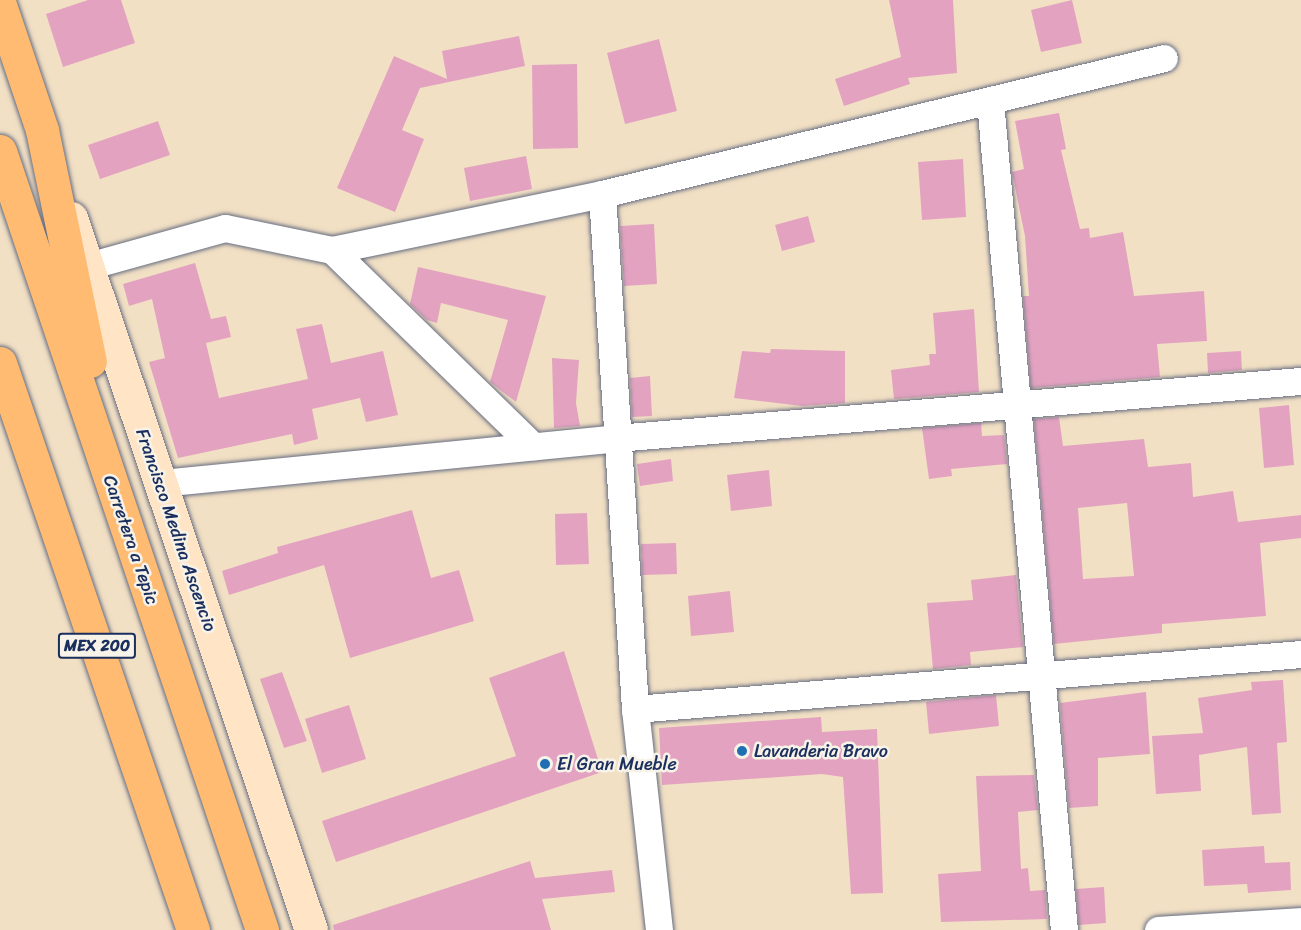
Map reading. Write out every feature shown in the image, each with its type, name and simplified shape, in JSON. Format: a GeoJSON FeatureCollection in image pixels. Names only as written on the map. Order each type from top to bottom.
{"type":"FeatureCollection","features":[{"type":"Feature","properties":{"kind":"highway","name":"Francisco Medina Ascencio"},"geometry":{"type":"LineString","coordinates":[[0,5],[42,130],[119,504]]}},
{"type":"Feature","properties":{"kind":"highway","name":"Carretera a Tepic"},"geometry":{"type":"LineString","coordinates":[[0,150],[262,930]]}},
{"type":"Feature","properties":{"kind":"highway","name":"MEX 200"},"geometry":{"type":"LineString","coordinates":[[0,363],[193,930]]}},
{"type":"Feature","properties":{"kind":"highway"},"geometry":{"type":"LineString","coordinates":[[130,744],[141,807],[179,930]]}},
{"type":"Feature","properties":{"kind":"main road","name":"Francisco Medina Ascencio"},"geometry":{"type":"LineString","coordinates":[[42,130],[311,930]]}},
{"type":"Feature","properties":{"kind":"street"},"geometry":{"type":"LineString","coordinates":[[88,266],[225,228],[332,250],[602,194],[1164,58]]}},
{"type":"Feature","properties":{"kind":"street"},"geometry":{"type":"LineString","coordinates":[[990,100],[1020,407],[1040,672],[1064,930]]}},
{"type":"Feature","properties":{"kind":"street"},"geometry":{"type":"LineString","coordinates":[[602,194],[616,438],[636,709],[659,930]]}},
{"type":"Feature","properties":{"kind":"street"},"geometry":{"type":"LineString","coordinates":[[332,250],[533,446]]}},
{"type":"Feature","properties":{"kind":"street"},"geometry":{"type":"LineString","coordinates":[[160,483],[616,438],[1020,407],[1301,381]]}},
{"type":"Feature","properties":{"kind":"street"},"geometry":{"type":"LineString","coordinates":[[636,709],[1040,672],[1301,654]]}},
{"type":"Feature","properties":{"kind":"street"},"geometry":{"type":"LineString","coordinates":[[1158,930],[1301,921]]}},
{"type":"Feature","properties":{"kind":"building"},"geometry":{"type":"Polygon","coordinates":[[[88,0],[121,0],[135,43],[63,67],[46,14],[88,0]]]}},
{"type":"Feature","properties":{"kind":"building"},"geometry":{"type":"Polygon","coordinates":[[[889,0],[953,0],[957,73],[908,78],[910,84],[844,106],[835,79],[901,57],[889,0]]]}},
{"type":"Feature","properties":{"kind":"building"},"geometry":{"type":"Polygon","coordinates":[[[1072,0],[1082,43],[1041,52],[1031,10],[1072,0]]]}},
{"type":"Feature","properties":{"kind":"building"},"geometry":{"type":"Polygon","coordinates":[[[519,36],[525,66],[420,88],[402,130],[424,139],[395,212],[337,188],[394,56],[447,79],[442,51],[519,36]]]}},
{"type":"Feature","properties":{"kind":"building"},"geometry":{"type":"Polygon","coordinates":[[[659,39],[677,111],[625,124],[607,53],[659,39]]]}},
{"type":"Feature","properties":{"kind":"building"},"geometry":{"type":"Polygon","coordinates":[[[577,64],[578,148],[533,149],[532,65],[577,64]]]}},
{"type":"Feature","properties":{"kind":"building"},"geometry":{"type":"Polygon","coordinates":[[[1059,113],[1066,149],[1061,150],[1080,229],[1089,228],[1090,238],[1123,232],[1134,296],[1204,291],[1207,341],[1157,344],[1160,377],[1031,388],[1023,296],[1029,296],[1025,236],[1012,172],[1024,169],[1015,121],[1059,113]]]}},
{"type":"Feature","properties":{"kind":"building"},"geometry":{"type":"Polygon","coordinates":[[[158,121],[170,155],[100,179],[88,145],[158,121]]]}},
{"type":"Feature","properties":{"kind":"building"},"geometry":{"type":"Polygon","coordinates":[[[526,156],[532,189],[470,201],[464,168],[526,156]]]}},
{"type":"Feature","properties":{"kind":"building"},"geometry":{"type":"Polygon","coordinates":[[[963,159],[966,217],[922,220],[918,162],[963,159]]]}},
{"type":"Feature","properties":{"kind":"building"},"geometry":{"type":"Polygon","coordinates":[[[808,216],[815,242],[782,251],[775,225],[808,216]]]}},
{"type":"Feature","properties":{"kind":"building"},"geometry":{"type":"Polygon","coordinates":[[[654,224],[657,284],[624,286],[620,226],[654,224]]]}},
{"type":"Feature","properties":{"kind":"building"},"geometry":{"type":"Polygon","coordinates":[[[195,263],[211,319],[226,316],[231,337],[206,343],[219,398],[308,379],[296,329],[322,324],[331,363],[383,351],[398,415],[366,422],[360,398],[312,409],[318,439],[294,445],[292,434],[178,458],[149,362],[165,358],[152,299],[129,306],[123,284],[195,263]]]}},
{"type":"Feature","properties":{"kind":"building"},"geometry":{"type":"Polygon","coordinates":[[[418,267],[546,296],[516,402],[490,382],[508,320],[441,303],[437,323],[427,320],[410,304],[418,267]]]}},
{"type":"Feature","properties":{"kind":"building"},"geometry":{"type":"Polygon","coordinates":[[[974,309],[979,392],[894,399],[891,370],[930,365],[929,354],[936,354],[933,313],[974,309]]]}},
{"type":"Feature","properties":{"kind":"building"},"geometry":{"type":"Polygon","coordinates":[[[771,349],[845,351],[845,403],[802,406],[734,398],[742,351],[770,353],[771,349]]]}},
{"type":"Feature","properties":{"kind":"building"},"geometry":{"type":"Polygon","coordinates":[[[1241,351],[1242,370],[1208,373],[1207,353],[1241,351]]]}},
{"type":"Feature","properties":{"kind":"building"},"geometry":{"type":"Polygon","coordinates":[[[552,358],[579,360],[576,403],[580,426],[554,428],[552,358]]]}},
{"type":"Feature","properties":{"kind":"building"},"geometry":{"type":"Polygon","coordinates":[[[650,376],[652,416],[632,417],[630,378],[650,376]]]}},
{"type":"Feature","properties":{"kind":"building"},"geometry":{"type":"Polygon","coordinates":[[[1289,405],[1294,465],[1264,468],[1259,408],[1289,405]]]}},
{"type":"Feature","properties":{"kind":"building"},"geometry":{"type":"Polygon","coordinates":[[[1059,417],[1063,446],[1144,439],[1148,467],[1191,463],[1193,497],[1233,491],[1238,522],[1301,515],[1301,538],[1260,543],[1266,616],[1162,624],[1162,633],[1054,644],[1034,419],[1059,417]],[[1127,503],[1078,508],[1083,579],[1134,576],[1127,503]]]}},
{"type":"Feature","properties":{"kind":"building"},"geometry":{"type":"Polygon","coordinates":[[[981,423],[982,436],[1004,435],[1007,464],[951,469],[952,476],[929,479],[922,428],[981,423]]]}},
{"type":"Feature","properties":{"kind":"building"},"geometry":{"type":"Polygon","coordinates":[[[671,459],[673,481],[640,486],[637,464],[671,459]]]}},
{"type":"Feature","properties":{"kind":"building"},"geometry":{"type":"Polygon","coordinates":[[[769,470],[772,506],[731,511],[727,475],[769,470]]]}},
{"type":"Feature","properties":{"kind":"building"},"geometry":{"type":"Polygon","coordinates":[[[412,510],[431,578],[459,570],[474,621],[350,658],[324,565],[229,595],[222,571],[278,553],[277,547],[412,510]]]}},
{"type":"Feature","properties":{"kind":"building"},"geometry":{"type":"Polygon","coordinates":[[[587,513],[589,564],[556,565],[555,514],[587,513]]]}},
{"type":"Feature","properties":{"kind":"building"},"geometry":{"type":"Polygon","coordinates":[[[676,543],[677,574],[642,575],[641,544],[676,543]]]}},
{"type":"Feature","properties":{"kind":"building"},"geometry":{"type":"Polygon","coordinates":[[[1016,575],[1023,647],[970,652],[971,665],[933,669],[927,603],[973,600],[971,580],[1016,575]]]}},
{"type":"Feature","properties":{"kind":"building"},"geometry":{"type":"Polygon","coordinates":[[[730,591],[734,632],[691,636],[688,596],[730,591]]]}},
{"type":"Feature","properties":{"kind":"building","name":"El Gran Mueble"},"geometry":{"type":"Polygon","coordinates":[[[564,651],[602,772],[336,862],[322,821],[516,756],[489,678],[564,651]]]}},
{"type":"Feature","properties":{"kind":"building"},"geometry":{"type":"Polygon","coordinates":[[[282,672],[307,741],[284,748],[260,679],[282,672]]]}},
{"type":"Feature","properties":{"kind":"building"},"geometry":{"type":"Polygon","coordinates":[[[1283,680],[1287,742],[1277,743],[1281,813],[1252,815],[1247,747],[1199,755],[1201,791],[1156,794],[1152,736],[1203,733],[1198,698],[1252,690],[1251,682],[1283,680]]]}},
{"type":"Feature","properties":{"kind":"building"},"geometry":{"type":"Polygon","coordinates":[[[1146,692],[1150,754],[1098,758],[1098,806],[1069,808],[1060,703],[1146,692]]]}},
{"type":"Feature","properties":{"kind":"building"},"geometry":{"type":"Polygon","coordinates":[[[996,695],[999,726],[929,734],[926,702],[996,695]]]}},
{"type":"Feature","properties":{"kind":"building"},"geometry":{"type":"Polygon","coordinates":[[[349,705],[366,759],[322,773],[305,719],[349,705]]]}},
{"type":"Feature","properties":{"kind":"building"},"geometry":{"type":"Polygon","coordinates":[[[821,717],[822,732],[877,729],[883,893],[851,894],[843,777],[822,774],[662,785],[659,728],[821,717]]]}},
{"type":"Feature","properties":{"kind":"building"},"geometry":{"type":"Polygon","coordinates":[[[1034,775],[1038,810],[1018,812],[1021,869],[1028,868],[1030,891],[1045,890],[1047,919],[941,922],[938,874],[981,871],[976,776],[1034,775]]]}},
{"type":"Feature","properties":{"kind":"building"},"geometry":{"type":"Polygon","coordinates":[[[1264,846],[1265,863],[1290,862],[1291,890],[1248,893],[1247,884],[1204,886],[1202,850],[1264,846]]]}},
{"type":"Feature","properties":{"kind":"building"},"geometry":{"type":"Polygon","coordinates":[[[530,861],[535,878],[612,870],[615,892],[542,899],[551,930],[334,930],[333,925],[530,861]]]}},
{"type":"Feature","properties":{"kind":"building"},"geometry":{"type":"Polygon","coordinates":[[[1104,887],[1106,923],[1079,925],[1076,889],[1104,887]]]}},
{"type":"Feature","properties":{"kind":"place","name":"Lavanderia Bravo"},"geometry":{"type":"Point","coordinates":[742,751]}},
{"type":"Feature","properties":{"kind":"place","name":"El Gran Mueble"},"geometry":{"type":"Point","coordinates":[545,764]}}]}
